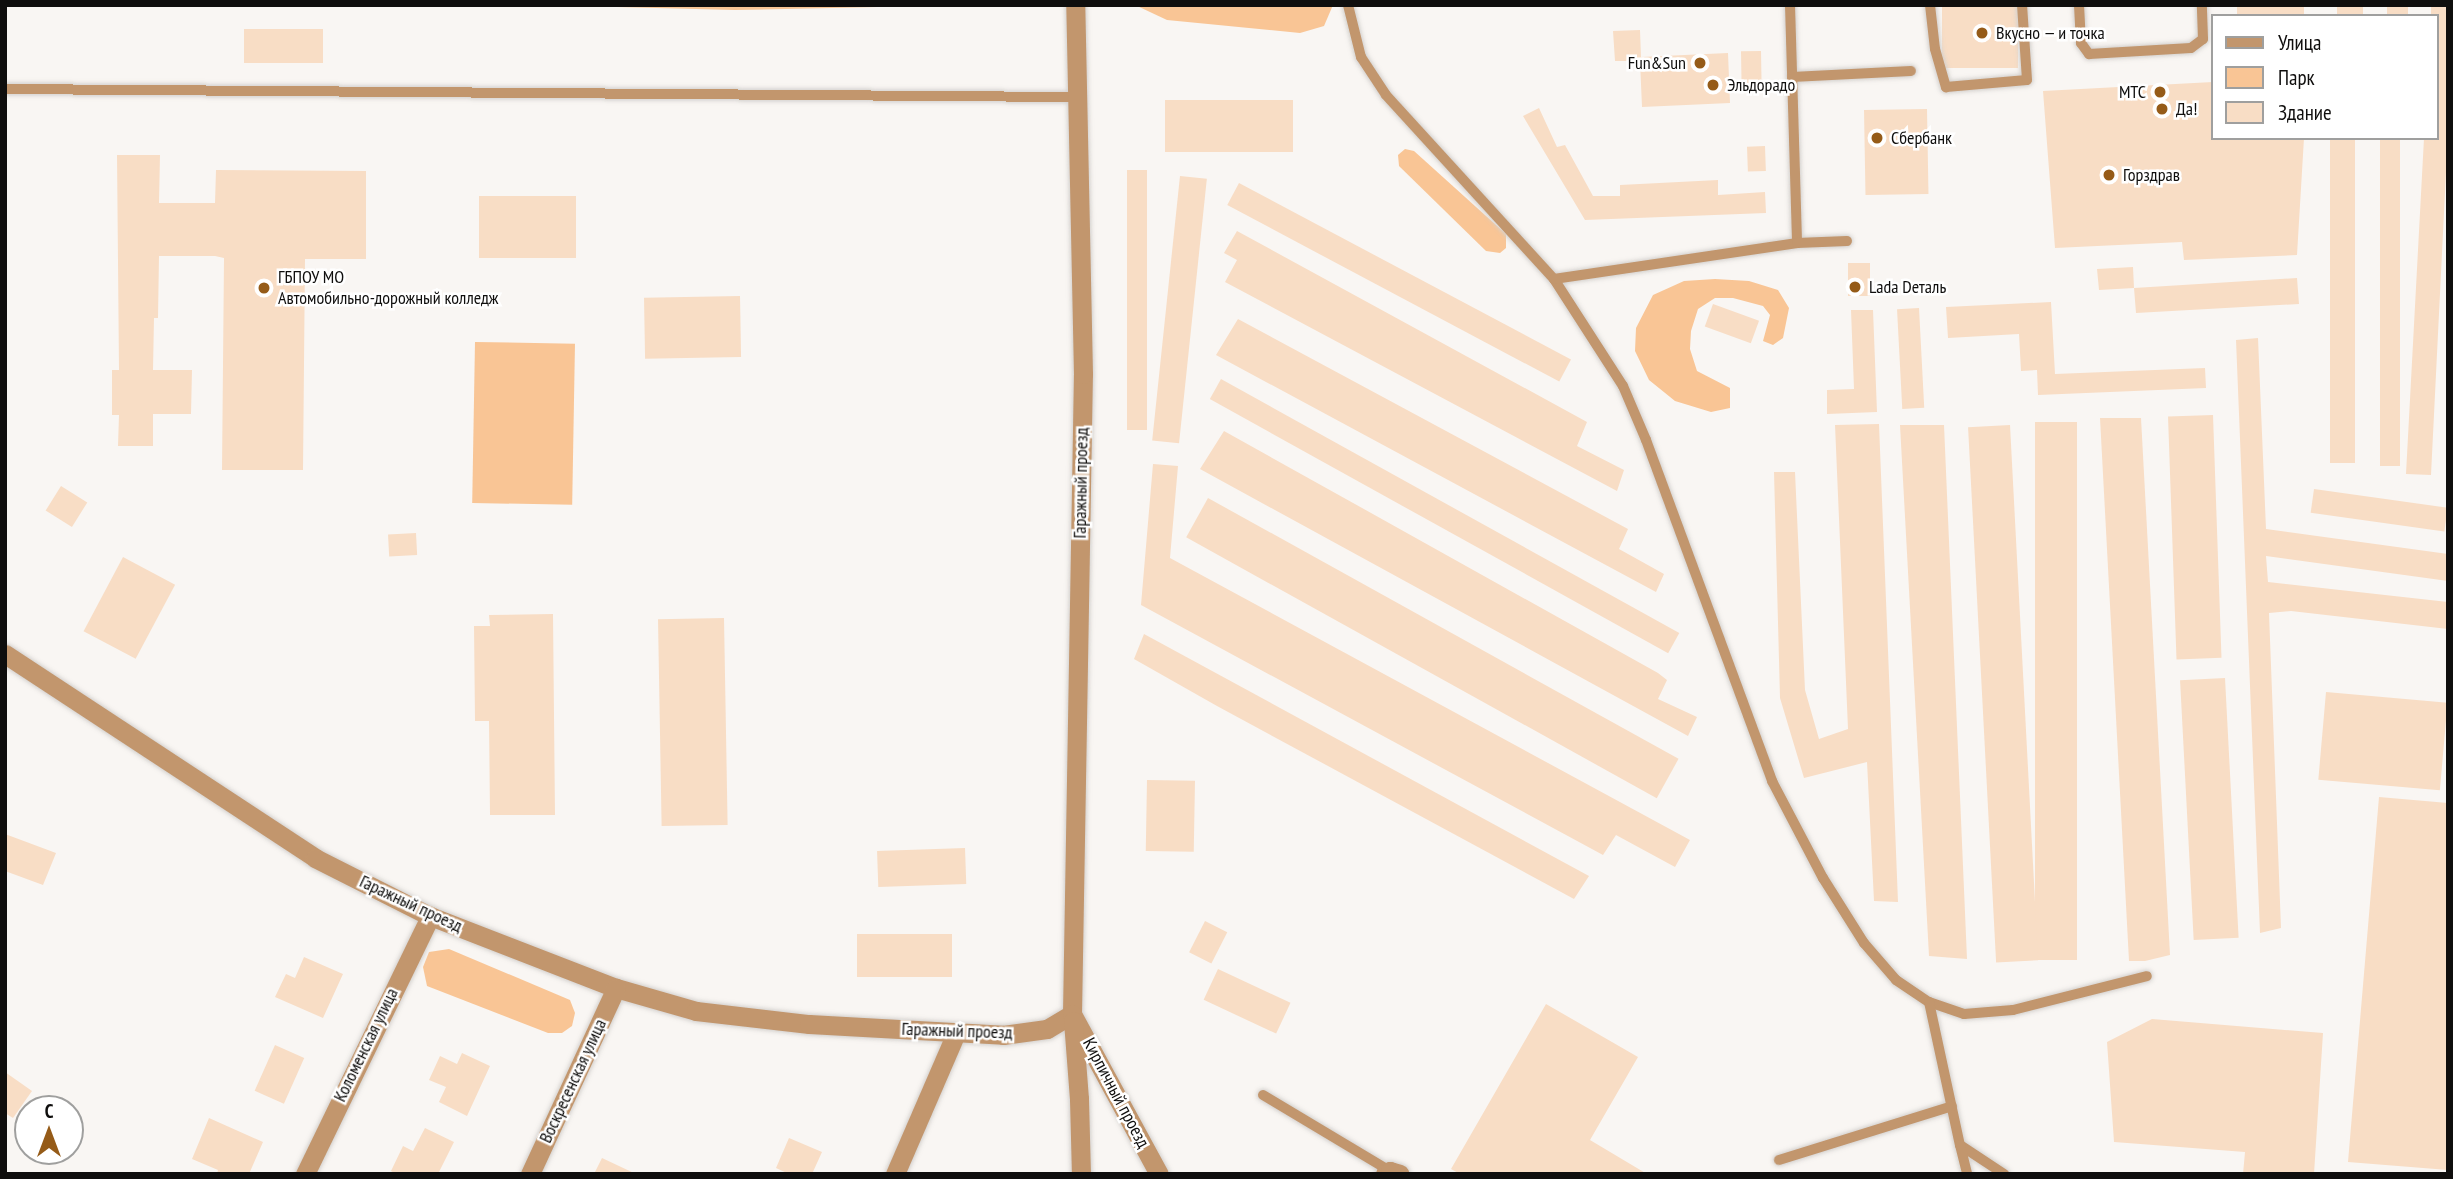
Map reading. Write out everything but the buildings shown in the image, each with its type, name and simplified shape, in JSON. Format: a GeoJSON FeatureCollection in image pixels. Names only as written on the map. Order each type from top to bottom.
{"type":"FeatureCollection","features":[{"type":"Feature","properties":{"kind":"street","name":"Гаражный проезд"},"geometry":{"type":"LineString","coordinates":[[5,654],[314,858],[430,916],[616,988],[696,1011],[809,1024],[1003,1035],[1046,1029],[1072,1014],[1083,374],[1080,97],[1075,5]]}},
{"type":"Feature","properties":{"kind":"street","name":"Коломенская улица"},"geometry":{"type":"LineString","coordinates":[[304,1174],[430,916]]}},
{"type":"Feature","properties":{"kind":"street","name":"Воскресенская улица"},"geometry":{"type":"LineString","coordinates":[[530,1174],[616,988]]}},
{"type":"Feature","properties":{"kind":"street"},"geometry":{"type":"LineString","coordinates":[[1072,1014],[1079,1099],[1081,1174]]}},
{"type":"Feature","properties":{"kind":"street","name":"Кирпичный проезд"},"geometry":{"type":"LineString","coordinates":[[1072,1014],[1159,1174]]}},
{"type":"Feature","properties":{"kind":"street"},"geometry":{"type":"LineString","coordinates":[[895,1174],[956,1032]]}},
{"type":"Feature","properties":{"kind":"lane"},"geometry":{"type":"LineString","coordinates":[[1348,5],[1361,57],[1385,96],[1554,278],[1623,386],[1642,429],[1772,781],[1823,878],[1864,943],[1896,981],[1929,1002],[1964,1014],[2013,1010],[2147,976]]}},
{"type":"Feature","properties":{"kind":"lane"},"geometry":{"type":"LineString","coordinates":[[1790,5],[1797,243]]}},
{"type":"Feature","properties":{"kind":"lane"},"geometry":{"type":"LineString","coordinates":[[1930,5],[1934,49],[1946,87],[2027,80],[2022,5]]}},
{"type":"Feature","properties":{"kind":"lane"},"geometry":{"type":"LineString","coordinates":[[2079,5],[2081,43],[2089,54],[2191,48],[2203,39],[2202,5]]}},
{"type":"Feature","properties":{"kind":"lane"},"geometry":{"type":"LineString","coordinates":[[1792,76],[1911,71]]}},
{"type":"Feature","properties":{"kind":"lane"},"geometry":{"type":"LineString","coordinates":[[5,89],[1080,97]]}},
{"type":"Feature","properties":{"kind":"lane"},"geometry":{"type":"LineString","coordinates":[[1554,278],[1797,243],[1847,241]]}},
{"type":"Feature","properties":{"kind":"lane"},"geometry":{"type":"LineString","coordinates":[[1929,1002],[1967,1174]]}},
{"type":"Feature","properties":{"kind":"lane"},"geometry":{"type":"LineString","coordinates":[[1264,1095],[1392,1173]]}},
{"type":"Feature","properties":{"kind":"lane"},"geometry":{"type":"LineString","coordinates":[[1779,1160],[1952,1106]]}},
{"type":"Feature","properties":{"kind":"lane"},"geometry":{"type":"LineString","coordinates":[[1960,1145],[2004,1174]]}},
{"type":"Feature","properties":{"kind":"green space"},"geometry":{"type":"Polygon","coordinates":[[[538,5],[970,5],[735,10],[538,5]]]}},
{"type":"Feature","properties":{"kind":"green space"},"geometry":{"type":"Polygon","coordinates":[[[1135,5],[1333,5],[1324,26],[1300,33],[1167,20],[1135,5]]]}},
{"type":"Feature","properties":{"kind":"green space"},"geometry":{"type":"Polygon","coordinates":[[[1405,149],[1414,151],[1506,234],[1506,248],[1500,253],[1486,251],[1399,166],[1398,155],[1405,149]]]}},
{"type":"Feature","properties":{"kind":"green space"},"geometry":{"type":"Polygon","coordinates":[[[1684,281],[1749,281],[1778,290],[1789,308],[1783,338],[1773,345],[1763,341],[1770,315],[1763,306],[1733,298],[1715,298],[1698,309],[1691,331],[1690,349],[1697,371],[1730,388],[1730,408],[1711,412],[1675,401],[1649,380],[1635,351],[1636,328],[1653,295],[1684,281]]]}},
{"type":"Feature","properties":{"kind":"green space"},"geometry":{"type":"Polygon","coordinates":[[[475,342],[575,344],[572,505],[472,503],[475,342]]]}},
{"type":"Feature","properties":{"kind":"green space"},"geometry":{"type":"Polygon","coordinates":[[[449,949],[570,1000],[575,1013],[572,1026],[562,1033],[548,1033],[427,986],[423,967],[429,952],[449,949]]]}},
{"type":"Feature","properties":{"kind":"place","name":"Вкусно — и точка"},"geometry":{"type":"Point","coordinates":[1982,33]}},
{"type":"Feature","properties":{"kind":"place","name":"Fun&Sun"},"geometry":{"type":"Point","coordinates":[1700,63]}},
{"type":"Feature","properties":{"kind":"place","name":"Эльдорадо"},"geometry":{"type":"Point","coordinates":[1713,85]}},
{"type":"Feature","properties":{"kind":"place","name":"МТС"},"geometry":{"type":"Point","coordinates":[2160,92]}},
{"type":"Feature","properties":{"kind":"place","name":"Да!"},"geometry":{"type":"Point","coordinates":[2162,109]}},
{"type":"Feature","properties":{"kind":"place","name":"Сбербанк"},"geometry":{"type":"Point","coordinates":[1877,138]}},
{"type":"Feature","properties":{"kind":"place","name":"Горздрав"},"geometry":{"type":"Point","coordinates":[2109,175]}},
{"type":"Feature","properties":{"kind":"place","name":"Lada Dеталь"},"geometry":{"type":"Point","coordinates":[1855,287]}},
{"type":"Feature","properties":{"kind":"place","name":"ГБПОУ МО Автомобильно-дорожный колледж"},"geometry":{"type":"Point","coordinates":[264,288]}}]}
